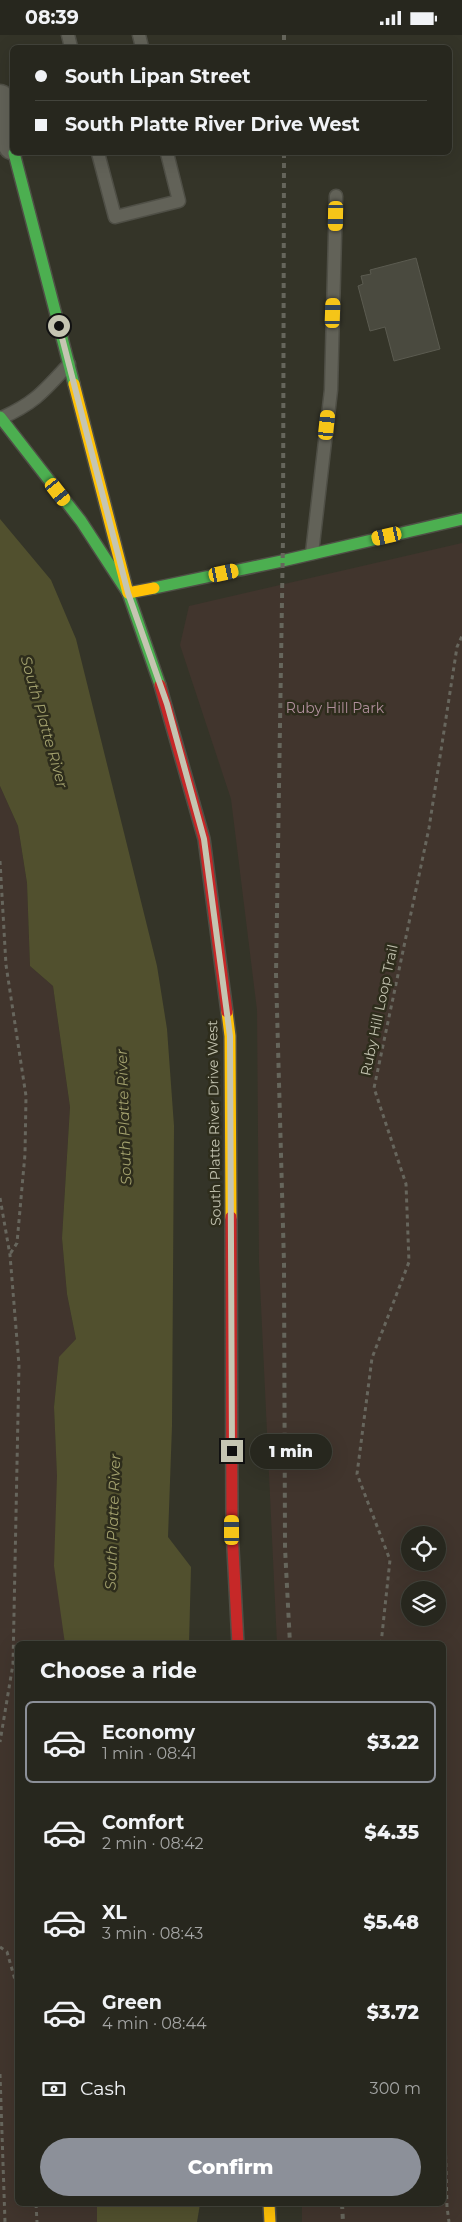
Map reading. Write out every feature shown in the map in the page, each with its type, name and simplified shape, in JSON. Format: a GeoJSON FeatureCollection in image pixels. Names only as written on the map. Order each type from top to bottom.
{"type":"FeatureCollection","features":[{"type":"Feature","properties":{"kind":"street"},"geometry":{"type":"LineString","coordinates":[[0,98],[10,138]]}},
{"type":"Feature","properties":{"kind":"street"},"geometry":{"type":"LineString","coordinates":[[15,155],[128,593],[462,519]]}},
{"type":"Feature","properties":{"kind":"street","name":"South Platte River Drive West"},"geometry":{"type":"LineString","coordinates":[[0,418],[81,521],[128,593],[167,704],[204,839],[230,1036],[232,1530],[238,1641]]}},
{"type":"Feature","properties":{"kind":"street"},"geometry":{"type":"LineString","coordinates":[[269,2206],[270,2222]]}},
{"type":"Feature","properties":{"kind":"lane"},"geometry":{"type":"LineString","coordinates":[[99,155],[115,217],[179,201],[168,155]]}},
{"type":"Feature","properties":{"kind":"lane"},"geometry":{"type":"LineString","coordinates":[[312,553],[331,390],[336,196]]}},
{"type":"Feature","properties":{"kind":"lane"},"geometry":{"type":"LineString","coordinates":[[0,418],[24,408],[38,398],[69,365]]}},
{"type":"Feature","properties":{"kind":"path","name":"Ruby Hill Loop Trail"},"geometry":{"type":"LineString","coordinates":[[381,1641],[390,1560],[357,1475],[372,1358],[409,1262],[406,1184],[374,1088],[429,828],[458,647],[462,636]]}},
{"type":"Feature","properties":{"kind":"path"},"geometry":{"type":"LineString","coordinates":[[0,861],[6,965],[26,1096],[25,1154],[17,1243],[10,1255]]}},
{"type":"Feature","properties":{"kind":"path"},"geometry":{"type":"LineString","coordinates":[[0,1198],[10,1255],[19,1365],[13,1664],[0,1742]]}},
{"type":"Feature","properties":{"kind":"path"},"geometry":{"type":"LineString","coordinates":[[0,1947],[7,1952],[15,1980]]}},
{"type":"Feature","properties":{"kind":"path"},"geometry":{"type":"LineString","coordinates":[[0,2074],[5,2222]]}},
{"type":"Feature","properties":{"kind":"path"},"geometry":{"type":"LineString","coordinates":[[446,2171],[447,2207],[450,2222]]}},
{"type":"Feature","properties":{"kind":"path"},"geometry":{"type":"LineString","coordinates":[[36,2206],[37,2222]]}},
{"type":"Feature","properties":{"kind":"green space","name":"Ruby Hill Park"},"geometry":{"type":"Polygon","coordinates":[[[462,543],[462,2222],[302,2222],[302,2206],[446,2206],[446,1641],[277,1641],[259,1263],[257,1010],[231,799],[180,645],[189,606],[462,543]]]}},
{"type":"Feature","properties":{"kind":"green space"},"geometry":{"type":"Polygon","coordinates":[[[0,786],[18,826],[27,883],[30,966],[53,986],[70,1107],[62,1238],[67,1294],[76,1339],[59,1358],[54,1407],[65,1641],[15,1641],[15,2206],[97,2206],[97,2222],[0,2222],[0,786]]]}},
{"type":"Feature","properties":{"kind":"water","name":"South Platte River"},"geometry":{"type":"Polygon","coordinates":[[[0,519],[51,580],[76,639],[157,966],[167,1029],[174,1126],[172,1426],[168,1537],[191,1567],[189,1641],[65,1641],[54,1566],[57,1476],[54,1407],[59,1357],[76,1339],[67,1294],[62,1238],[70,1107],[53,986],[30,966],[27,883],[18,826],[0,786],[0,519]]]}},
{"type":"Feature","properties":{"kind":"water"},"geometry":{"type":"Polygon","coordinates":[[[97,2206],[200,2206],[197,2222],[97,2222],[97,2206]]]}},
{"type":"Feature","properties":{"kind":"building"},"geometry":{"type":"Polygon","coordinates":[[[416,258],[440,349],[394,361],[385,327],[370,331],[358,286],[363,284],[361,276],[371,274],[370,270],[416,258]]]}},
{"type":"Feature","properties":{"kind":"railway"},"geometry":{"type":"LineString","coordinates":[[284,35],[284,45]]}},
{"type":"Feature","properties":{"kind":"railway"},"geometry":{"type":"LineString","coordinates":[[284,155],[283,538],[276,974],[284,1263],[285,1548],[290,1641]]}},
{"type":"Feature","properties":{"kind":"railway"},"geometry":{"type":"LineString","coordinates":[[342,2206],[343,2222]]}},
{"type":"Feature","properties":{"kind":"traffic: fast"},"geometry":{"type":"LineString","coordinates":[[15,155],[74,384]]}},
{"type":"Feature","properties":{"kind":"traffic: fast"},"geometry":{"type":"LineString","coordinates":[[0,417],[81,521],[128,593],[160,685]]}},
{"type":"Feature","properties":{"kind":"traffic: fast"},"geometry":{"type":"LineString","coordinates":[[154,588],[282,561],[462,519]]}},
{"type":"Feature","properties":{"kind":"traffic: slow"},"geometry":{"type":"LineString","coordinates":[[74,384],[128,593],[154,588]]}},
{"type":"Feature","properties":{"kind":"traffic: slow"},"geometry":{"type":"LineString","coordinates":[[227,1012],[230,1036],[231,1217]]}},
{"type":"Feature","properties":{"kind":"traffic: slow"},"geometry":{"type":"LineString","coordinates":[[269,2206],[270,2222]]}},
{"type":"Feature","properties":{"kind":"traffic: jam"},"geometry":{"type":"LineString","coordinates":[[160,685],[204,839],[227,1012]]}},
{"type":"Feature","properties":{"kind":"traffic: jam"},"geometry":{"type":"LineString","coordinates":[[231,1217],[232,1530],[238,1641]]}},
{"type":"Feature","properties":{"kind":"route"},"geometry":{"type":"LineString","coordinates":[[59,326],[128,593],[167,704],[204,839],[230,1036],[232,1451]]}}]}
